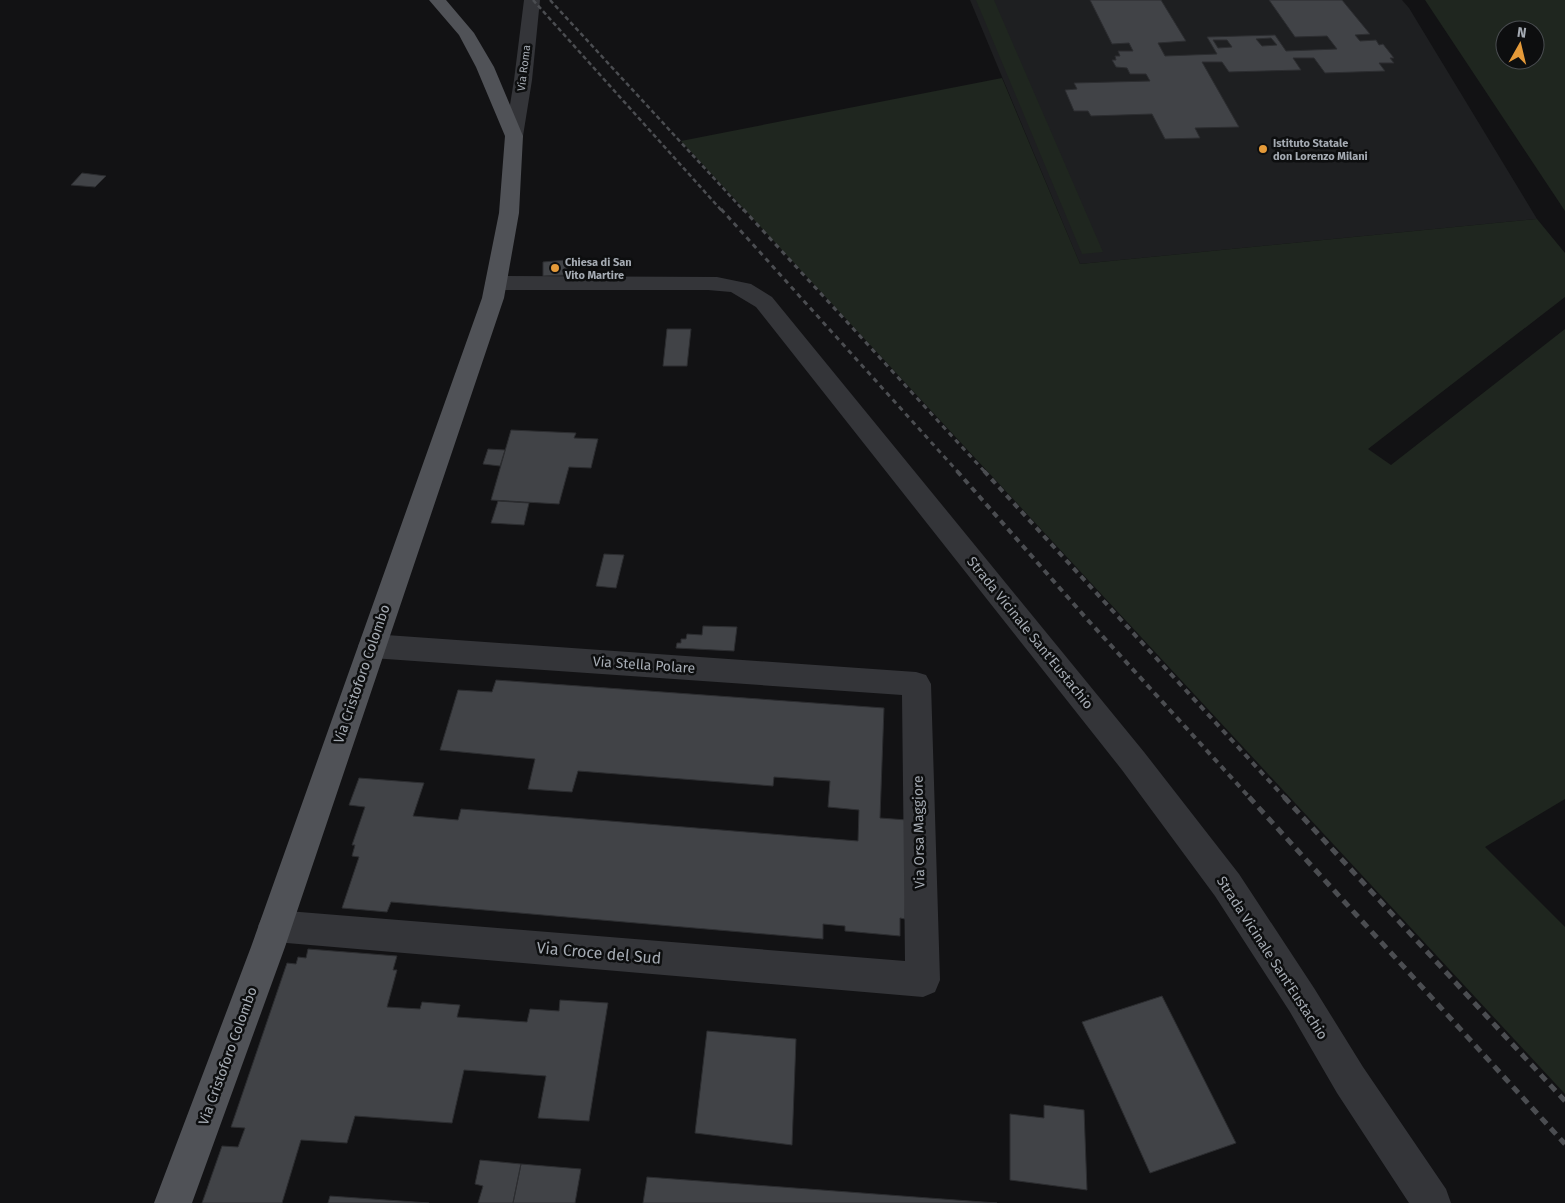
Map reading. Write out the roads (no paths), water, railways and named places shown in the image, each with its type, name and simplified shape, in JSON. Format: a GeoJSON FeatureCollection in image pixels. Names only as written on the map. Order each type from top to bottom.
{"type":"FeatureCollection","features":[{"type":"Feature","properties":{"kind":"main road"},"geometry":{"type":"LineString","coordinates":[[436,0],[466,33],[485,67],[514,136]]}},
{"type":"Feature","properties":{"kind":"main road","name":"Via Cristoforo Colombo"},"geometry":{"type":"LineString","coordinates":[[173,1203],[275,926],[493,298],[510,213],[514,136]]}},
{"type":"Feature","properties":{"kind":"street","name":"Via Roma"},"geometry":{"type":"LineString","coordinates":[[514,136],[523,80],[532,0]]}},
{"type":"Feature","properties":{"kind":"street","name":"Strada Vicinale Sant'Eustachio"},"geometry":{"type":"LineString","coordinates":[[496,283],[708,283],[734,285],[748,289],[764,302],[1133,761],[1227,885],[1302,1000],[1350,1080],[1432,1203]]}},
{"type":"Feature","properties":{"kind":"street","name":"Via Stella Polare"},"geometry":{"type":"LineString","coordinates":[[372,646],[916,684]]}},
{"type":"Feature","properties":{"kind":"street","name":"Via Orsa Maggiore"},"geometry":{"type":"LineString","coordinates":[[916,684],[923,980]]}},
{"type":"Feature","properties":{"kind":"street","name":"Via Croce del Sud"},"geometry":{"type":"LineString","coordinates":[[275,926],[923,980]]}},
{"type":"Feature","properties":{"kind":"railway"},"geometry":{"type":"LineString","coordinates":[[533,0],[722,211]]}},
{"type":"Feature","properties":{"kind":"railway"},"geometry":{"type":"LineString","coordinates":[[550,0],[744,211]]}},
{"type":"Feature","properties":{"kind":"railway"},"geometry":{"type":"LineString","coordinates":[[721,209],[958,472]]}},
{"type":"Feature","properties":{"kind":"railway"},"geometry":{"type":"LineString","coordinates":[[743,209],[985,472]]}},
{"type":"Feature","properties":{"kind":"railway"},"geometry":{"type":"LineString","coordinates":[[957,471],[1086,618],[1250,798]]}},
{"type":"Feature","properties":{"kind":"railway"},"geometry":{"type":"LineString","coordinates":[[984,471],[1285,798]]}},
{"type":"Feature","properties":{"kind":"railway"},"geometry":{"type":"LineString","coordinates":[[1249,797],[1565,1144]]}},
{"type":"Feature","properties":{"kind":"railway"},"geometry":{"type":"LineString","coordinates":[[1284,797],[1565,1101]]}},
{"type":"Feature","properties":{"kind":"place","name":"Istituto Statale don Lorenzo Milani"},"geometry":{"type":"Point","coordinates":[1263,149]}},
{"type":"Feature","properties":{"kind":"place","name":"Chiesa di San Vito Martire"},"geometry":{"type":"Point","coordinates":[555,268]}}]}
